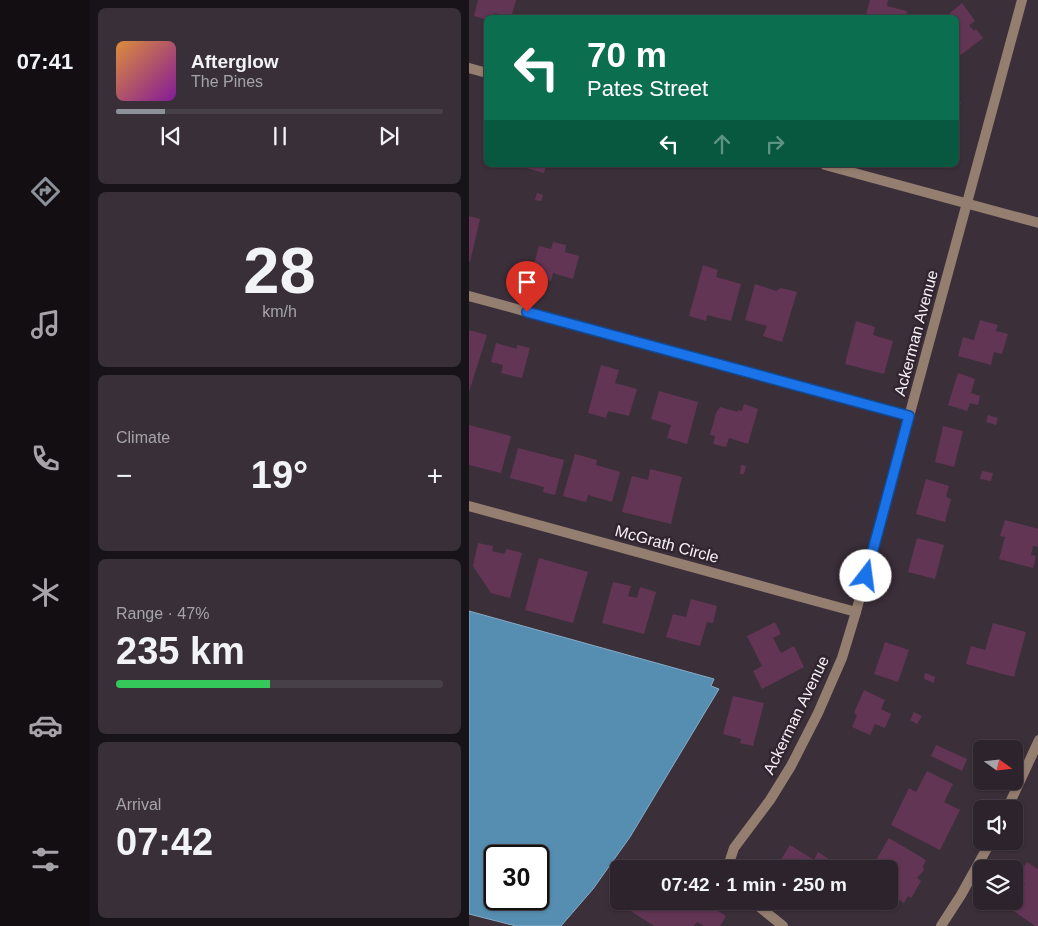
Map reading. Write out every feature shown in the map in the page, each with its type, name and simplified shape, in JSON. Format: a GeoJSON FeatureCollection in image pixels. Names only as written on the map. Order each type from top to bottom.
{"type":"FeatureCollection","features":[{"type":"Feature","properties":{"kind":"street","name":"Ackerman Avenue"},"geometry":{"type":"LineString","coordinates":[[730,860],[734,848],[766,805],[791,766],[842,658],[1021,0]]}},
{"type":"Feature","properties":{"kind":"street"},"geometry":{"type":"LineString","coordinates":[[469,68],[484,72]]}},
{"type":"Feature","properties":{"kind":"street"},"geometry":{"type":"LineString","coordinates":[[832,167],[1038,223]]}},
{"type":"Feature","properties":{"kind":"street"},"geometry":{"type":"LineString","coordinates":[[469,296],[909,416]]}},
{"type":"Feature","properties":{"kind":"street","name":"McGrath Circle"},"geometry":{"type":"LineString","coordinates":[[469,506],[856,612]]}},
{"type":"Feature","properties":{"kind":"street"},"geometry":{"type":"LineString","coordinates":[[1011,800],[1038,740]]}},
{"type":"Feature","properties":{"kind":"street"},"geometry":{"type":"LineString","coordinates":[[941,926],[986,850]]}},
{"type":"Feature","properties":{"kind":"street"},"geometry":{"type":"LineString","coordinates":[[763,910],[783,926]]}},
{"type":"Feature","properties":{"kind":"water"},"geometry":{"type":"Polygon","coordinates":[[[469,611],[714,679],[711,686],[719,689],[630,837],[614,860],[610,860],[610,865],[593,889],[561,926],[516,926],[469,914],[469,611]]]}},
{"type":"Feature","properties":{"kind":"building"},"geometry":{"type":"Polygon","coordinates":[[[478,0],[516,0],[512,15],[495,13],[494,15],[484,15],[484,19],[474,16],[478,0]]]}},
{"type":"Feature","properties":{"kind":"building"},"geometry":{"type":"Polygon","coordinates":[[[870,0],[888,0],[887,6],[907,11],[906,15],[866,15],[870,0]]]}},
{"type":"Feature","properties":{"kind":"building"},"geometry":{"type":"Polygon","coordinates":[[[962,3],[975,21],[969,25],[974,31],[976,29],[983,38],[959,56],[959,15],[948,15],[962,3]]]}},
{"type":"Feature","properties":{"kind":"building"},"geometry":{"type":"Polygon","coordinates":[[[523,167],[546,167],[544,173],[523,167]]]}},
{"type":"Feature","properties":{"kind":"building"},"geometry":{"type":"Polygon","coordinates":[[[537,193],[543,195],[541,201],[535,200],[537,193]]]}},
{"type":"Feature","properties":{"kind":"building"},"geometry":{"type":"Polygon","coordinates":[[[469,216],[480,219],[470,262],[469,262],[469,216]]]}},
{"type":"Feature","properties":{"kind":"building"},"geometry":{"type":"Polygon","coordinates":[[[553,242],[566,245],[565,252],[579,256],[573,279],[553,273],[551,281],[531,275],[539,246],[551,249],[553,242]]]}},
{"type":"Feature","properties":{"kind":"building"},"geometry":{"type":"Polygon","coordinates":[[[703,265],[718,270],[716,277],[741,284],[731,321],[707,315],[706,321],[689,316],[703,265]]]}},
{"type":"Feature","properties":{"kind":"building"},"geometry":{"type":"Polygon","coordinates":[[[755,284],[776,291],[781,288],[797,292],[782,342],[763,336],[767,326],[745,320],[755,284]]]}},
{"type":"Feature","properties":{"kind":"building"},"geometry":{"type":"Polygon","coordinates":[[[980,320],[998,325],[996,331],[1008,334],[1002,354],[994,352],[991,365],[958,356],[963,337],[974,340],[980,320]]]}},
{"type":"Feature","properties":{"kind":"building"},"geometry":{"type":"Polygon","coordinates":[[[856,321],[875,327],[873,335],[893,341],[884,374],[845,364],[856,321]]]}},
{"type":"Feature","properties":{"kind":"building"},"geometry":{"type":"Polygon","coordinates":[[[469,330],[487,335],[469,392],[469,330]]]}},
{"type":"Feature","properties":{"kind":"building"},"geometry":{"type":"Polygon","coordinates":[[[496,343],[517,349],[517,345],[530,348],[522,378],[501,373],[503,365],[491,362],[496,343]]]}},
{"type":"Feature","properties":{"kind":"building"},"geometry":{"type":"Polygon","coordinates":[[[601,365],[619,370],[615,383],[637,389],[629,416],[608,411],[606,418],[588,413],[601,365]]]}},
{"type":"Feature","properties":{"kind":"building"},"geometry":{"type":"Polygon","coordinates":[[[958,373],[975,379],[971,393],[980,396],[978,405],[970,403],[967,411],[948,405],[958,373]]]}},
{"type":"Feature","properties":{"kind":"building"},"geometry":{"type":"Polygon","coordinates":[[[659,391],[698,402],[687,444],[667,438],[671,425],[651,419],[659,391]]]}},
{"type":"Feature","properties":{"kind":"building"},"geometry":{"type":"Polygon","coordinates":[[[744,404],[758,409],[748,444],[729,438],[726,447],[713,444],[715,436],[710,435],[716,413],[720,407],[738,412],[738,410],[742,411],[744,404]]]}},
{"type":"Feature","properties":{"kind":"building"},"geometry":{"type":"Polygon","coordinates":[[[988,415],[998,418],[996,425],[986,422],[988,415]]]}},
{"type":"Feature","properties":{"kind":"building"},"geometry":{"type":"Polygon","coordinates":[[[469,425],[511,436],[501,473],[469,465],[469,425]]]}},
{"type":"Feature","properties":{"kind":"building"},"geometry":{"type":"Polygon","coordinates":[[[943,426],[963,431],[954,467],[935,462],[943,426]]]}},
{"type":"Feature","properties":{"kind":"building"},"geometry":{"type":"Polygon","coordinates":[[[518,448],[564,460],[555,495],[543,492],[544,487],[510,478],[518,448]]]}},
{"type":"Feature","properties":{"kind":"building"},"geometry":{"type":"Polygon","coordinates":[[[575,454],[597,460],[596,465],[620,472],[612,502],[588,495],[586,502],[563,496],[575,454]]]}},
{"type":"Feature","properties":{"kind":"building"},"geometry":{"type":"Polygon","coordinates":[[[741,465],[746,466],[744,474],[740,474],[741,465]]]}},
{"type":"Feature","properties":{"kind":"building"},"geometry":{"type":"Polygon","coordinates":[[[650,469],[682,477],[671,524],[622,512],[632,476],[648,480],[650,469]]]}},
{"type":"Feature","properties":{"kind":"building"},"geometry":{"type":"Polygon","coordinates":[[[982,471],[993,473],[991,481],[980,479],[982,471]]]}},
{"type":"Feature","properties":{"kind":"building"},"geometry":{"type":"Polygon","coordinates":[[[926,479],[949,486],[946,497],[951,499],[945,522],[916,514],[926,479]]]}},
{"type":"Feature","properties":{"kind":"building"},"geometry":{"type":"Polygon","coordinates":[[[1005,520],[1039,529],[1039,547],[1033,546],[1031,555],[1036,556],[1033,568],[999,559],[1005,537],[1000,536],[1005,520]]]}},
{"type":"Feature","properties":{"kind":"building"},"geometry":{"type":"Polygon","coordinates":[[[917,538],[944,545],[935,579],[908,572],[917,538]]]}},
{"type":"Feature","properties":{"kind":"building"},"geometry":{"type":"Polygon","coordinates":[[[478,543],[493,546],[492,551],[504,554],[507,549],[522,553],[510,598],[491,593],[473,566],[478,543]]]}},
{"type":"Feature","properties":{"kind":"building"},"geometry":{"type":"Polygon","coordinates":[[[539,558],[588,572],[573,623],[525,610],[539,558]]]}},
{"type":"Feature","properties":{"kind":"building"},"geometry":{"type":"Polygon","coordinates":[[[613,582],[631,586],[628,596],[637,598],[640,587],[656,592],[644,634],[602,623],[613,582]]]}},
{"type":"Feature","properties":{"kind":"building"},"geometry":{"type":"Polygon","coordinates":[[[691,599],[717,606],[713,623],[707,622],[700,646],[666,637],[673,614],[686,617],[691,599]]]}},
{"type":"Feature","properties":{"kind":"building"},"geometry":{"type":"Polygon","coordinates":[[[775,622],[781,634],[773,638],[781,653],[794,646],[804,667],[762,689],[753,671],[762,666],[747,636],[775,622]]]}},
{"type":"Feature","properties":{"kind":"building"},"geometry":{"type":"Polygon","coordinates":[[[993,623],[1026,632],[1014,677],[966,664],[971,646],[985,650],[993,623]]]}},
{"type":"Feature","properties":{"kind":"building"},"geometry":{"type":"Polygon","coordinates":[[[885,642],[909,650],[898,682],[874,674],[885,642]]]}},
{"type":"Feature","properties":{"kind":"building"},"geometry":{"type":"Polygon","coordinates":[[[925,673],[935,677],[934,683],[924,679],[925,673]]]}},
{"type":"Feature","properties":{"kind":"building"},"geometry":{"type":"Polygon","coordinates":[[[864,690],[885,700],[881,709],[891,714],[885,728],[875,724],[870,735],[852,727],[857,715],[854,713],[864,690]]]}},
{"type":"Feature","properties":{"kind":"building"},"geometry":{"type":"Polygon","coordinates":[[[733,696],[764,703],[753,746],[740,743],[741,739],[723,734],[733,696]]]}},
{"type":"Feature","properties":{"kind":"building"},"geometry":{"type":"Polygon","coordinates":[[[914,712],[922,716],[917,724],[910,720],[914,712]]]}},
{"type":"Feature","properties":{"kind":"building"},"geometry":{"type":"Polygon","coordinates":[[[936,745],[967,759],[962,771],[931,756],[936,745]]]}},
{"type":"Feature","properties":{"kind":"building"},"geometry":{"type":"Polygon","coordinates":[[[927,771],[953,784],[944,802],[960,810],[940,850],[891,825],[909,788],[916,792],[927,771]]]}},
{"type":"Feature","properties":{"kind":"building"},"geometry":{"type":"Polygon","coordinates":[[[889,838],[926,860],[923,866],[924,870],[917,878],[921,881],[911,898],[908,896],[904,903],[898,899],[898,860],[876,860],[889,838]]]}},
{"type":"Feature","properties":{"kind":"building"},"geometry":{"type":"Polygon","coordinates":[[[790,845],[814,860],[781,860],[790,845]]]}},
{"type":"Feature","properties":{"kind":"building"},"geometry":{"type":"Polygon","coordinates":[[[818,852],[830,860],[814,860],[818,852]]]}},
{"type":"Feature","properties":{"kind":"building"},"geometry":{"type":"Polygon","coordinates":[[[1027,862],[1039,870],[1039,926],[1035,926],[1012,910],[1023,910],[1023,887],[1025,884],[1023,882],[1023,868],[1027,862]]]}},
{"type":"Feature","properties":{"kind":"building"},"geometry":{"type":"Polygon","coordinates":[[[629,910],[716,910],[726,916],[720,926],[704,926],[697,922],[694,926],[654,926],[629,910]]]}},
{"type":"Feature","properties":{"kind":"route"},"geometry":{"type":"LineString","coordinates":[[527,312],[909,416],[866,576]]}}]}
